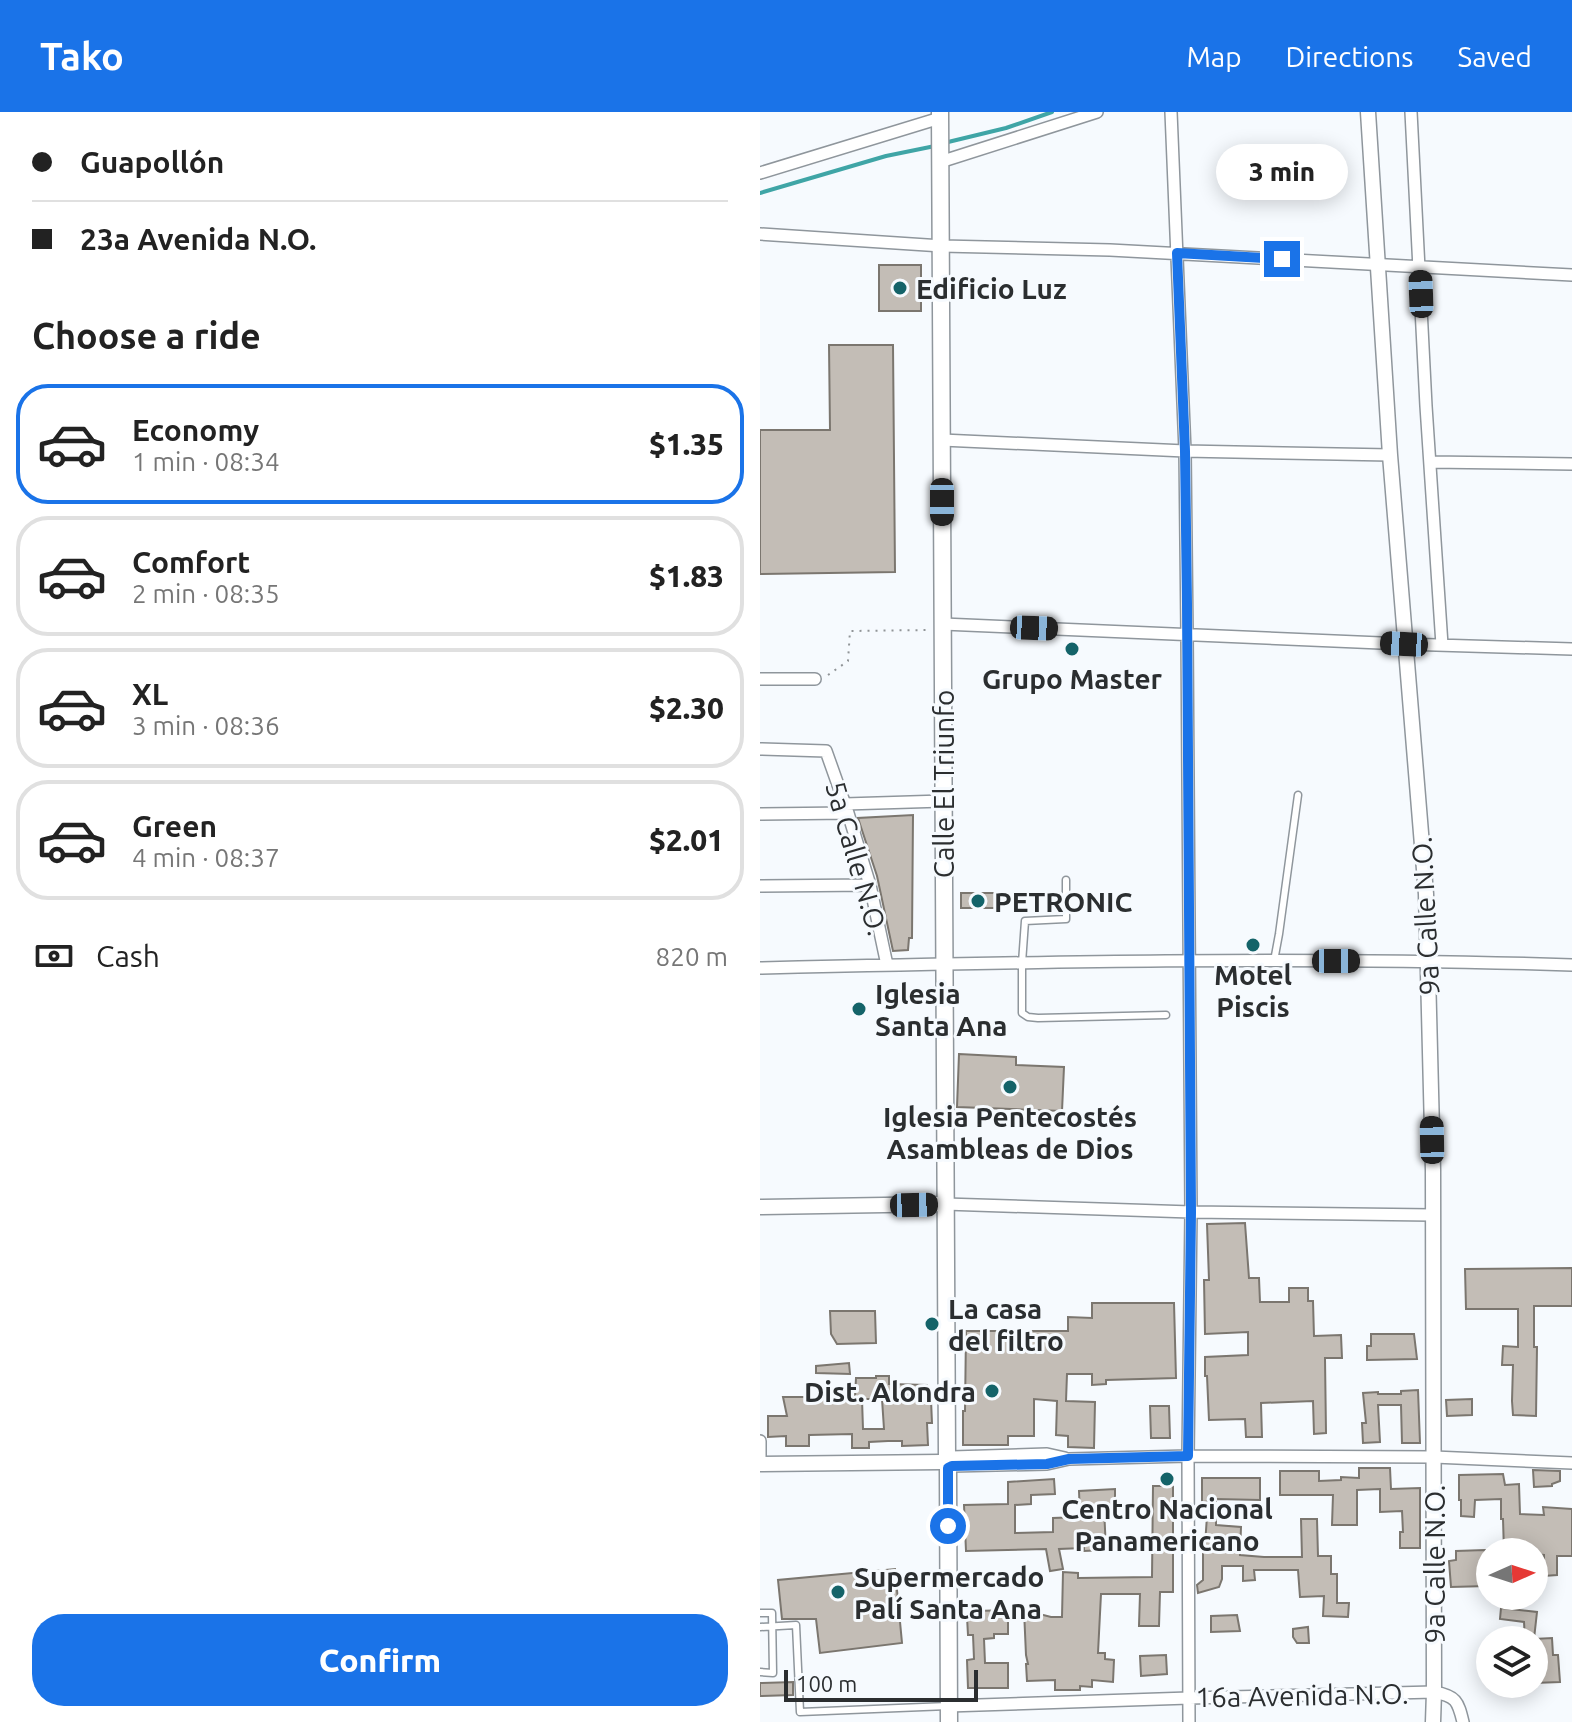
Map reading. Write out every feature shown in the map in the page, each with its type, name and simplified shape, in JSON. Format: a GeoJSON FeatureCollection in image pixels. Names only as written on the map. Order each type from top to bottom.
{"type":"FeatureCollection","features":[{"type":"Feature","properties":{"kind":"main road","name":"Calle El Triunfo"},"geometry":{"type":"LineString","coordinates":[[940,121],[948,1714]]}},
{"type":"Feature","properties":{"kind":"street"},"geometry":{"type":"LineString","coordinates":[[940,158],[1097,112]]}},
{"type":"Feature","properties":{"kind":"street"},"geometry":{"type":"LineString","coordinates":[[1171,112],[1185,451],[1191,1212],[1189,1722]]}},
{"type":"Feature","properties":{"kind":"street","name":"9a Calle N.O."},"geometry":{"type":"LineString","coordinates":[[1368,112],[1404,644],[1426,894],[1432,1215],[1433,1722]]}},
{"type":"Feature","properties":{"kind":"street"},"geometry":{"type":"LineString","coordinates":[[1411,112],[1442,645]]}},
{"type":"Feature","properties":{"kind":"street"},"geometry":{"type":"LineString","coordinates":[[760,173],[940,121]]}},
{"type":"Feature","properties":{"kind":"street"},"geometry":{"type":"LineString","coordinates":[[760,234],[942,246],[1177,253],[1572,275]]}},
{"type":"Feature","properties":{"kind":"street"},"geometry":{"type":"LineString","coordinates":[[942,440],[1185,451],[1390,455]]}},
{"type":"Feature","properties":{"kind":"street"},"geometry":{"type":"LineString","coordinates":[[1430,462],[1572,464]]}},
{"type":"Feature","properties":{"kind":"street"},"geometry":{"type":"LineString","coordinates":[[943,627],[1572,649]]}},
{"type":"Feature","properties":{"kind":"street"},"geometry":{"type":"LineString","coordinates":[[760,679],[815,679]]}},
{"type":"Feature","properties":{"kind":"street","name":"5a Calle N.O."},"geometry":{"type":"LineString","coordinates":[[760,749],[826,751],[870,885],[887,965]]}},
{"type":"Feature","properties":{"kind":"street"},"geometry":{"type":"LineString","coordinates":[[760,814],[943,801]]}},
{"type":"Feature","properties":{"kind":"street"},"geometry":{"type":"LineString","coordinates":[[760,886],[870,885]]}},
{"type":"Feature","properties":{"kind":"street"},"geometry":{"type":"LineString","coordinates":[[760,968],[1428,960],[1572,965]]}},
{"type":"Feature","properties":{"kind":"street"},"geometry":{"type":"LineString","coordinates":[[760,1207],[945,1204],[1191,1212],[1432,1215]]}},
{"type":"Feature","properties":{"kind":"street"},"geometry":{"type":"LineString","coordinates":[[760,1441],[760,1464],[1047,1464],[1069,1459],[1188,1456],[1434,1457],[1572,1463]]}},
{"type":"Feature","properties":{"kind":"street","name":"16a Avenida N.O."},"geometry":{"type":"LineString","coordinates":[[948,1714],[1189,1698],[1434,1692],[1454,1699],[1463,1722]]}},
{"type":"Feature","properties":{"kind":"lane"},"geometry":{"type":"LineString","coordinates":[[1274,961],[1298,795]]}},
{"type":"Feature","properties":{"kind":"lane"},"geometry":{"type":"LineString","coordinates":[[1066,880],[1066,919],[1025,921],[1022,1013],[1028,1017],[1166,1015]]}},
{"type":"Feature","properties":{"kind":"lane"},"geometry":{"type":"LineString","coordinates":[[760,1613],[772,1613],[773,1673],[760,1672]]}},
{"type":"Feature","properties":{"kind":"lane"},"geometry":{"type":"LineString","coordinates":[[760,1627],[796,1625],[800,1712],[948,1714]]}},
{"type":"Feature","properties":{"kind":"path"},"geometry":{"type":"LineString","coordinates":[[815,679],[831,674],[848,661],[850,631],[943,627]]}},
{"type":"Feature","properties":{"kind":"building","name":"Edificio Luz"},"geometry":{"type":"Polygon","coordinates":[[[879,265],[921,265],[921,311],[879,311],[879,265]]]}},
{"type":"Feature","properties":{"kind":"building"},"geometry":{"type":"Polygon","coordinates":[[[829,345],[893,345],[895,572],[760,574],[760,430],[830,430],[829,345]]]}},
{"type":"Feature","properties":{"kind":"building"},"geometry":{"type":"Polygon","coordinates":[[[913,815],[912,938],[909,938],[908,950],[893,951],[877,876],[858,818],[913,815]]]}},
{"type":"Feature","properties":{"kind":"building","name":"PETRONIC"},"geometry":{"type":"Polygon","coordinates":[[[961,893],[996,893],[996,908],[961,908],[961,893]]]}},
{"type":"Feature","properties":{"kind":"building","name":"Iglesia Pentecostés Asambleas de Dios"},"geometry":{"type":"Polygon","coordinates":[[[959,1054],[1016,1057],[1016,1065],[1064,1067],[1062,1111],[957,1107],[959,1054]]]}},
{"type":"Feature","properties":{"kind":"building"},"geometry":{"type":"Polygon","coordinates":[[[1245,1223],[1249,1278],[1259,1278],[1260,1302],[1289,1302],[1289,1288],[1308,1288],[1308,1301],[1313,1301],[1314,1336],[1341,1335],[1342,1358],[1325,1358],[1326,1433],[1314,1434],[1313,1401],[1261,1403],[1262,1437],[1246,1437],[1245,1419],[1209,1420],[1205,1357],[1248,1355],[1248,1332],[1205,1334],[1204,1280],[1209,1280],[1207,1224],[1245,1223]]]}},
{"type":"Feature","properties":{"kind":"building"},"geometry":{"type":"Polygon","coordinates":[[[1572,1268],[1572,1306],[1534,1306],[1536,1416],[1513,1415],[1513,1365],[1502,1365],[1503,1346],[1518,1347],[1518,1309],[1466,1309],[1465,1269],[1572,1268]]]}},
{"type":"Feature","properties":{"kind":"building"},"geometry":{"type":"Polygon","coordinates":[[[1092,1303],[1174,1303],[1176,1378],[1106,1380],[1106,1384],[1092,1385],[1092,1374],[1067,1374],[1066,1401],[1095,1402],[1094,1448],[1068,1447],[1068,1436],[1056,1435],[1057,1401],[1034,1399],[1034,1436],[1008,1436],[1008,1445],[963,1445],[966,1331],[1068,1331],[1068,1317],[1092,1318],[1092,1303]]]}},
{"type":"Feature","properties":{"kind":"building"},"geometry":{"type":"Polygon","coordinates":[[[830,1311],[875,1311],[876,1343],[837,1344],[831,1334],[830,1311]]]}},
{"type":"Feature","properties":{"kind":"building"},"geometry":{"type":"Polygon","coordinates":[[[1371,1334],[1414,1334],[1417,1359],[1367,1360],[1371,1334]]]}},
{"type":"Feature","properties":{"kind":"building"},"geometry":{"type":"Polygon","coordinates":[[[849,1363],[850,1374],[816,1373],[816,1366],[849,1363]]]}},
{"type":"Feature","properties":{"kind":"building"},"geometry":{"type":"Polygon","coordinates":[[[889,1376],[889,1384],[927,1385],[932,1423],[927,1423],[928,1445],[902,1446],[902,1441],[888,1441],[869,1442],[869,1448],[852,1448],[852,1434],[809,1435],[809,1446],[786,1446],[786,1436],[768,1437],[768,1416],[787,1416],[783,1397],[855,1397],[856,1378],[889,1376]],[[862,1399],[863,1429],[884,1429],[882,1399],[862,1399]]]}},
{"type":"Feature","properties":{"kind":"building"},"geometry":{"type":"Polygon","coordinates":[[[1418,1390],[1420,1443],[1402,1443],[1401,1405],[1378,1405],[1380,1442],[1363,1443],[1362,1423],[1366,1423],[1363,1393],[1401,1394],[1401,1391],[1418,1390]]]}},
{"type":"Feature","properties":{"kind":"building"},"geometry":{"type":"Polygon","coordinates":[[[1472,1399],[1472,1415],[1447,1416],[1446,1400],[1472,1399]]]}},
{"type":"Feature","properties":{"kind":"building"},"geometry":{"type":"Polygon","coordinates":[[[1150,1406],[1169,1406],[1170,1438],[1151,1438],[1150,1406]]]}},
{"type":"Feature","properties":{"kind":"building"},"geometry":{"type":"Polygon","coordinates":[[[1359,1468],[1390,1468],[1391,1489],[1420,1488],[1420,1548],[1400,1548],[1402,1511],[1380,1512],[1380,1489],[1357,1490],[1357,1525],[1332,1525],[1333,1495],[1280,1495],[1280,1471],[1319,1471],[1319,1481],[1359,1478],[1359,1468]]]}},
{"type":"Feature","properties":{"kind":"building"},"geometry":{"type":"Polygon","coordinates":[[[1533,1470],[1560,1471],[1560,1481],[1552,1486],[1534,1487],[1533,1470]]]}},
{"type":"Feature","properties":{"kind":"building"},"geometry":{"type":"Polygon","coordinates":[[[1503,1474],[1505,1485],[1519,1484],[1520,1514],[1544,1515],[1543,1507],[1572,1509],[1572,1556],[1557,1556],[1557,1575],[1548,1576],[1548,1538],[1504,1538],[1501,1499],[1475,1500],[1474,1517],[1461,1516],[1459,1475],[1503,1474]]]}},
{"type":"Feature","properties":{"kind":"building"},"geometry":{"type":"Polygon","coordinates":[[[1202,1478],[1260,1478],[1260,1500],[1216,1499],[1202,1502],[1202,1478]]]}},
{"type":"Feature","properties":{"kind":"building"},"geometry":{"type":"Polygon","coordinates":[[[1054,1479],[1055,1494],[1031,1495],[1031,1504],[1015,1505],[1015,1533],[1053,1532],[1053,1518],[1080,1517],[1079,1491],[1115,1489],[1115,1507],[1104,1508],[1106,1550],[1059,1549],[1063,1569],[1050,1571],[1046,1549],[966,1551],[964,1505],[1008,1504],[1008,1482],[1054,1479]]]}},
{"type":"Feature","properties":{"kind":"building"},"geometry":{"type":"Polygon","coordinates":[[[1153,1486],[1173,1486],[1173,1592],[1160,1592],[1159,1626],[1139,1626],[1140,1594],[1101,1594],[1098,1653],[1105,1653],[1105,1659],[1114,1660],[1113,1682],[1092,1680],[1092,1687],[1055,1690],[1055,1680],[1027,1681],[1024,1610],[1062,1617],[1063,1572],[1078,1573],[1078,1578],[1152,1577],[1153,1486]]]}},
{"type":"Feature","properties":{"kind":"building"},"geometry":{"type":"Polygon","coordinates":[[[1207,1516],[1216,1517],[1216,1525],[1241,1527],[1240,1555],[1264,1557],[1302,1557],[1301,1519],[1317,1519],[1318,1556],[1331,1556],[1331,1574],[1337,1574],[1337,1603],[1349,1603],[1348,1617],[1323,1616],[1324,1596],[1300,1597],[1298,1570],[1254,1570],[1255,1580],[1243,1581],[1243,1566],[1222,1566],[1219,1587],[1198,1593],[1197,1585],[1203,1580],[1207,1516]]]}},
{"type":"Feature","properties":{"kind":"building"},"geometry":{"type":"Polygon","coordinates":[[[1476,1550],[1476,1586],[1451,1587],[1449,1561],[1456,1560],[1456,1551],[1476,1550]]]}},
{"type":"Feature","properties":{"kind":"building"},"geometry":{"type":"Polygon","coordinates":[[[895,1569],[902,1643],[820,1653],[816,1619],[782,1619],[778,1580],[895,1569]]]}},
{"type":"Feature","properties":{"kind":"building"},"geometry":{"type":"Polygon","coordinates":[[[1008,1610],[1008,1634],[994,1634],[994,1638],[984,1639],[985,1663],[1008,1663],[1008,1688],[968,1688],[967,1660],[974,1659],[973,1635],[968,1635],[967,1617],[977,1617],[977,1611],[1008,1610]]]}},
{"type":"Feature","properties":{"kind":"building"},"geometry":{"type":"Polygon","coordinates":[[[1501,1610],[1537,1612],[1535,1626],[1500,1619],[1501,1610]]]}},
{"type":"Feature","properties":{"kind":"building"},"geometry":{"type":"Polygon","coordinates":[[[1237,1615],[1240,1631],[1211,1632],[1211,1616],[1237,1615]]]}},
{"type":"Feature","properties":{"kind":"building"},"geometry":{"type":"Polygon","coordinates":[[[1308,1627],[1309,1643],[1297,1643],[1293,1629],[1308,1627]]]}},
{"type":"Feature","properties":{"kind":"building"},"geometry":{"type":"Polygon","coordinates":[[[1548,1638],[1552,1638],[1553,1655],[1558,1655],[1560,1682],[1548,1682],[1548,1638]]]}},
{"type":"Feature","properties":{"kind":"building"},"geometry":{"type":"Polygon","coordinates":[[[1166,1655],[1167,1674],[1141,1676],[1140,1656],[1166,1655]]]}},
{"type":"Feature","properties":{"kind":"building"},"geometry":{"type":"Polygon","coordinates":[[[793,1682],[793,1695],[760,1696],[760,1683],[793,1682]]]}},
{"type":"Feature","properties":{"kind":"waterway"},"geometry":{"type":"LineString","coordinates":[[944,143],[1006,128],[1052,112]]}},
{"type":"Feature","properties":{"kind":"waterway"},"geometry":{"type":"LineString","coordinates":[[760,193],[886,156],[935,146]]}},
{"type":"Feature","properties":{"kind":"place","name":"Edificio Luz"},"geometry":{"type":"Point","coordinates":[900,288]}},
{"type":"Feature","properties":{"kind":"place","name":"Grupo Master"},"geometry":{"type":"Point","coordinates":[1072,649]}},
{"type":"Feature","properties":{"kind":"place","name":"PETRONIC"},"geometry":{"type":"Point","coordinates":[978,901]}},
{"type":"Feature","properties":{"kind":"place","name":"Motel Piscis"},"geometry":{"type":"Point","coordinates":[1253,945]}},
{"type":"Feature","properties":{"kind":"place","name":"Iglesia Santa Ana"},"geometry":{"type":"Point","coordinates":[859,1009]}},
{"type":"Feature","properties":{"kind":"place","name":"Iglesia Pentecostés Asambleas de Dios"},"geometry":{"type":"Point","coordinates":[1010,1087]}},
{"type":"Feature","properties":{"kind":"place","name":"La casa del filtro"},"geometry":{"type":"Point","coordinates":[932,1324]}},
{"type":"Feature","properties":{"kind":"place","name":"Dist. Alondra"},"geometry":{"type":"Point","coordinates":[992,1391]}},
{"type":"Feature","properties":{"kind":"place","name":"Centro Nacional Panamericano"},"geometry":{"type":"Point","coordinates":[1167,1479]}},
{"type":"Feature","properties":{"kind":"place","name":"Supermercado Palí Santa Ana"},"geometry":{"type":"Point","coordinates":[838,1592]}},
{"type":"Feature","properties":{"kind":"route"},"geometry":{"type":"LineString","coordinates":[[948,1526],[948,1468],[952,1466],[1188,1456],[1191,1212],[1187,604],[1177,253],[1282,259]]}}]}
